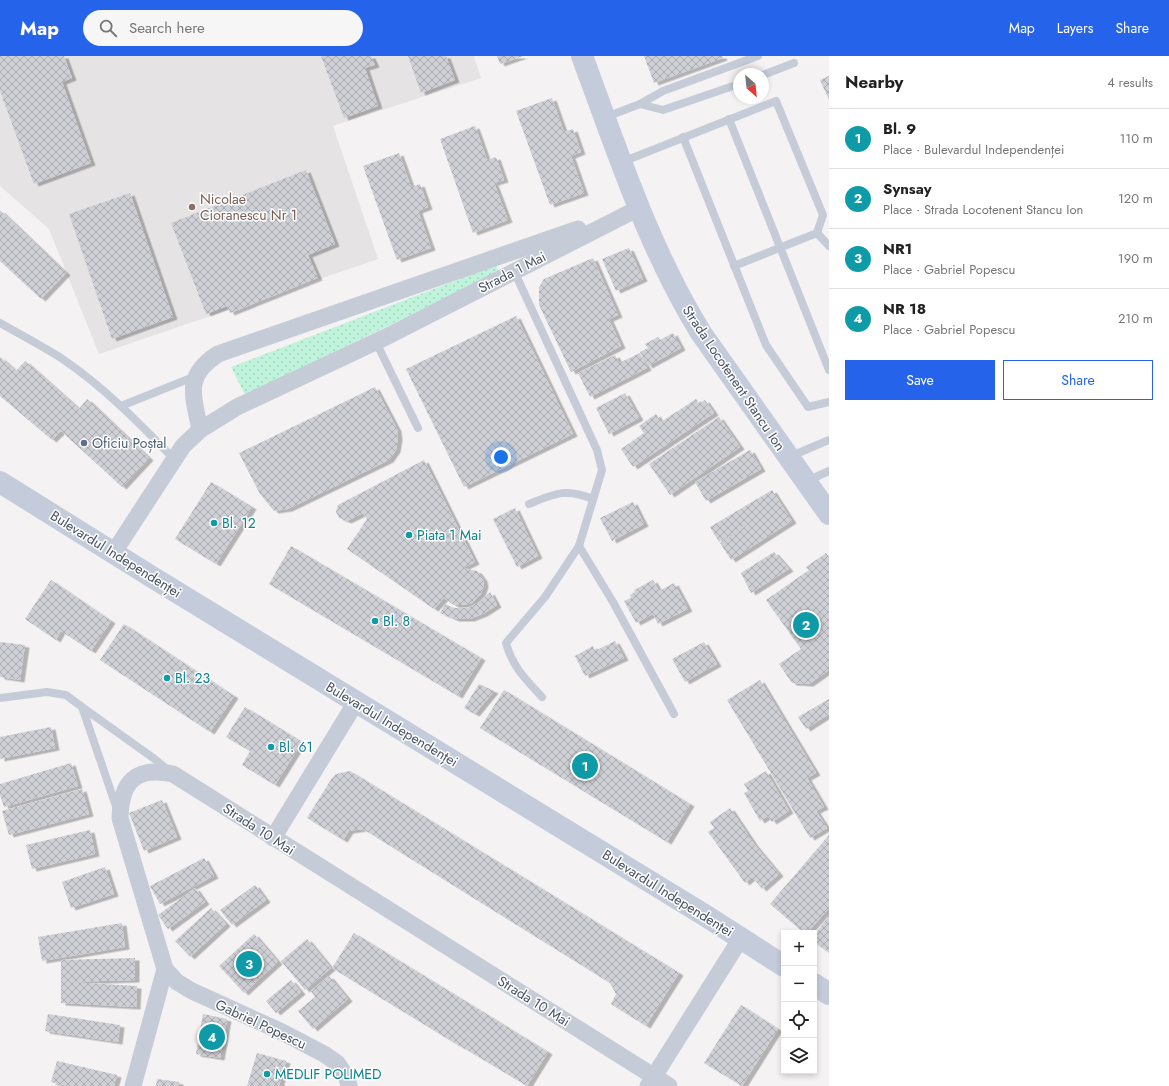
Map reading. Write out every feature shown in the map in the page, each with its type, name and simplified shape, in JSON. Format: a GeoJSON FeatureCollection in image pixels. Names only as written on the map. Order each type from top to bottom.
{"type":"FeatureCollection","features":[{"type":"Feature","properties":{"kind":"main road","name":"Strada Locotenent Stancu Ion"},"geometry":{"type":"LineString","coordinates":[[582,56],[639,208],[661,260],[688,313],[829,514]]}},
{"type":"Feature","properties":{"kind":"main road","name":"Bulevardul Independenței"},"geometry":{"type":"LineString","coordinates":[[0,482],[781,964]]}},
{"type":"Feature","properties":{"kind":"main road"},"geometry":{"type":"LineString","coordinates":[[817,986],[829,994]]}},
{"type":"Feature","properties":{"kind":"street"},"geometry":{"type":"LineString","coordinates":[[200,430],[193,386],[196,376],[206,362],[228,350],[639,208]]}},
{"type":"Feature","properties":{"kind":"street","name":"Strada 1 Mai"},"geometry":{"type":"LineString","coordinates":[[114,552],[183,446],[200,430],[237,407],[381,340],[639,208]]}},
{"type":"Feature","properties":{"kind":"street"},"geometry":{"type":"LineString","coordinates":[[507,253],[514,271]]}},
{"type":"Feature","properties":{"kind":"street"},"geometry":{"type":"LineString","coordinates":[[273,838],[356,702]]}},
{"type":"Feature","properties":{"kind":"street","name":"Strada 10 Mai"},"geometry":{"type":"LineString","coordinates":[[166,969],[120,818],[121,800],[127,785],[141,774],[157,771],[173,774],[651,1081],[669,1086]]}},
{"type":"Feature","properties":{"kind":"street"},"geometry":{"type":"LineString","coordinates":[[651,1081],[740,938]]}},
{"type":"Feature","properties":{"kind":"street"},"geometry":{"type":"LineString","coordinates":[[134,1086],[166,969]]}},
{"type":"Feature","properties":{"kind":"street","name":"Gabriel Popescu"},"geometry":{"type":"LineString","coordinates":[[166,969],[177,982],[192,992],[282,1032],[324,1054],[337,1063],[347,1078],[349,1086]]}},
{"type":"Feature","properties":{"kind":"lane"},"geometry":{"type":"LineString","coordinates":[[605,117],[640,104],[663,91],[758,56]]}},
{"type":"Feature","properties":{"kind":"lane"},"geometry":{"type":"LineString","coordinates":[[769,73],[794,63]]}},
{"type":"Feature","properties":{"kind":"lane"},"geometry":{"type":"LineString","coordinates":[[640,104],[663,110],[733,86]]}},
{"type":"Feature","properties":{"kind":"lane"},"geometry":{"type":"LineString","coordinates":[[622,162],[776,101],[823,215],[817,233],[734,266]]}},
{"type":"Feature","properties":{"kind":"lane"},"geometry":{"type":"LineString","coordinates":[[729,119],[829,370]]}},
{"type":"Feature","properties":{"kind":"lane"},"geometry":{"type":"LineString","coordinates":[[683,137],[766,345],[808,407],[829,402]]}},
{"type":"Feature","properties":{"kind":"lane"},"geometry":{"type":"LineString","coordinates":[[817,233],[829,246]]}},
{"type":"Feature","properties":{"kind":"lane"},"geometry":{"type":"LineString","coordinates":[[514,271],[597,450],[602,470],[579,546],[545,597],[506,643],[509,654],[518,671],[542,697]]}},
{"type":"Feature","properties":{"kind":"lane"},"geometry":{"type":"LineString","coordinates":[[0,323],[64,360],[121,406],[174,459]]}},
{"type":"Feature","properties":{"kind":"lane"},"geometry":{"type":"LineString","coordinates":[[381,340],[418,428]]}},
{"type":"Feature","properties":{"kind":"lane"},"geometry":{"type":"LineString","coordinates":[[121,406],[196,376]]}},
{"type":"Feature","properties":{"kind":"lane"},"geometry":{"type":"LineString","coordinates":[[789,457],[829,440]]}},
{"type":"Feature","properties":{"kind":"lane"},"geometry":{"type":"LineString","coordinates":[[806,482],[829,471]]}},
{"type":"Feature","properties":{"kind":"lane"},"geometry":{"type":"LineString","coordinates":[[529,504],[550,495],[568,492],[593,499]]}},
{"type":"Feature","properties":{"kind":"lane"},"geometry":{"type":"LineString","coordinates":[[579,546],[613,602],[674,714]]}},
{"type":"Feature","properties":{"kind":"lane"},"geometry":{"type":"LineString","coordinates":[[0,698],[47,692],[66,695],[173,774]]}},
{"type":"Feature","properties":{"kind":"lane"},"geometry":{"type":"LineString","coordinates":[[82,708],[120,818]]}},
{"type":"Feature","properties":{"kind":"shaded area","name":"Nicolae Cioranescu Nr 1"},"geometry":{"type":"Polygon","coordinates":[[[0,56],[474,56],[481,78],[333,126],[378,259],[99,354],[49,229],[0,186],[0,56]]]}},
{"type":"Feature","properties":{"kind":"green space"},"geometry":{"type":"Polygon","coordinates":[[[496,265],[499,272],[245,395],[231,367],[496,265]]]}},
{"type":"Feature","properties":{"kind":"building"},"geometry":{"type":"Polygon","coordinates":[[[0,56],[64,56],[72,78],[62,82],[91,163],[34,184],[0,91],[0,56]]]}},
{"type":"Feature","properties":{"kind":"building"},"geometry":{"type":"Polygon","coordinates":[[[321,56],[371,56],[375,65],[365,68],[378,106],[344,118],[321,56]]]}},
{"type":"Feature","properties":{"kind":"building"},"geometry":{"type":"Polygon","coordinates":[[[408,56],[446,56],[455,80],[421,93],[408,56]]]}},
{"type":"Feature","properties":{"kind":"building"},"geometry":{"type":"Polygon","coordinates":[[[497,56],[523,56],[500,64],[497,56]]]}},
{"type":"Feature","properties":{"kind":"building"},"geometry":{"type":"Polygon","coordinates":[[[644,56],[722,56],[723,58],[654,83],[644,56]]]}},
{"type":"Feature","properties":{"kind":"building"},"geometry":{"type":"Polygon","coordinates":[[[829,76],[829,100],[820,80],[829,76]]]}},
{"type":"Feature","properties":{"kind":"building"},"geometry":{"type":"Polygon","coordinates":[[[552,98],[564,132],[573,129],[581,152],[571,156],[584,193],[550,205],[516,111],[552,98]]]}},
{"type":"Feature","properties":{"kind":"building"},"geometry":{"type":"Polygon","coordinates":[[[475,126],[487,160],[496,157],[504,180],[494,183],[508,220],[473,233],[440,139],[475,126]]]}},
{"type":"Feature","properties":{"kind":"building"},"geometry":{"type":"Polygon","coordinates":[[[399,153],[411,187],[420,184],[428,207],[418,211],[431,248],[397,260],[363,166],[399,153]]]}},
{"type":"Feature","properties":{"kind":"building"},"geometry":{"type":"Polygon","coordinates":[[[306,170],[335,244],[308,255],[318,278],[230,313],[227,306],[206,314],[171,223],[306,170]]]}},
{"type":"Feature","properties":{"kind":"building"},"geometry":{"type":"Polygon","coordinates":[[[130,193],[173,317],[112,339],[69,214],[130,193]]]}},
{"type":"Feature","properties":{"kind":"building"},"geometry":{"type":"Polygon","coordinates":[[[0,210],[66,273],[41,299],[0,261],[0,210]]]}},
{"type":"Feature","properties":{"kind":"building"},"geometry":{"type":"Polygon","coordinates":[[[629,248],[643,279],[616,291],[602,259],[629,248]]]}},
{"type":"Feature","properties":{"kind":"building"},"geometry":{"type":"Polygon","coordinates":[[[593,258],[618,315],[609,319],[621,346],[571,372],[539,305],[539,287],[544,279],[593,258]]]}},
{"type":"Feature","properties":{"kind":"building"},"geometry":{"type":"Polygon","coordinates":[[[516,316],[573,434],[464,487],[406,369],[516,316]]]}},
{"type":"Feature","properties":{"kind":"building"},"geometry":{"type":"Polygon","coordinates":[[[673,333],[681,348],[648,366],[640,352],[648,348],[645,344],[658,337],[660,340],[673,333]]]}},
{"type":"Feature","properties":{"kind":"building"},"geometry":{"type":"Polygon","coordinates":[[[640,353],[647,368],[590,397],[578,373],[615,355],[619,363],[640,353]]]}},
{"type":"Feature","properties":{"kind":"building"},"geometry":{"type":"Polygon","coordinates":[[[0,357],[16,371],[25,361],[79,409],[87,399],[149,458],[122,487],[61,431],[52,440],[0,396],[0,357]]]}},
{"type":"Feature","properties":{"kind":"building"},"geometry":{"type":"Polygon","coordinates":[[[375,387],[397,429],[398,438],[396,450],[389,460],[288,509],[274,511],[260,494],[239,453],[375,387]]]}},
{"type":"Feature","properties":{"kind":"building"},"geometry":{"type":"Polygon","coordinates":[[[625,393],[639,418],[609,434],[596,408],[625,393]]]}},
{"type":"Feature","properties":{"kind":"building"},"geometry":{"type":"Polygon","coordinates":[[[696,399],[699,404],[705,400],[714,413],[633,467],[621,449],[644,433],[639,426],[656,414],[661,422],[696,399]]]}},
{"type":"Feature","properties":{"kind":"building"},"geometry":{"type":"Polygon","coordinates":[[[719,417],[740,447],[670,495],[649,464],[719,417]]]}},
{"type":"Feature","properties":{"kind":"building"},"geometry":{"type":"Polygon","coordinates":[[[750,450],[761,469],[706,501],[695,482],[750,450]]]}},
{"type":"Feature","properties":{"kind":"building","name":"Piata 1 Mai"},"geometry":{"type":"Polygon","coordinates":[[[424,460],[475,562],[463,568],[477,571],[483,579],[484,585],[481,594],[472,603],[454,605],[444,598],[434,609],[347,549],[367,519],[363,513],[347,521],[339,518],[336,512],[338,505],[424,460]]]}},
{"type":"Feature","properties":{"kind":"building","name":"Bl. 12"},"geometry":{"type":"Polygon","coordinates":[[[211,482],[252,507],[216,564],[175,539],[211,482]]]}},
{"type":"Feature","properties":{"kind":"building"},"geometry":{"type":"Polygon","coordinates":[[[772,490],[792,521],[731,560],[720,543],[766,513],[719,542],[710,527],[772,490]]]}},
{"type":"Feature","properties":{"kind":"building"},"geometry":{"type":"Polygon","coordinates":[[[633,502],[644,524],[612,541],[600,518],[633,502]]]}},
{"type":"Feature","properties":{"kind":"building"},"geometry":{"type":"Polygon","coordinates":[[[515,508],[538,556],[517,567],[493,519],[515,508]]]}},
{"type":"Feature","properties":{"kind":"building","name":"Bl. 8"},"geometry":{"type":"Polygon","coordinates":[[[291,546],[481,658],[458,696],[269,584],[291,546]]]}},
{"type":"Feature","properties":{"kind":"building"},"geometry":{"type":"Polygon","coordinates":[[[774,552],[789,569],[751,593],[741,573],[774,552]]]}},
{"type":"Feature","properties":{"kind":"building"},"geometry":{"type":"Polygon","coordinates":[[[826,553],[829,557],[829,670],[809,684],[792,683],[779,664],[801,649],[766,600],[809,570],[806,567],[826,553]]]}},
{"type":"Feature","properties":{"kind":"building"},"geometry":{"type":"Polygon","coordinates":[[[51,580],[111,621],[91,651],[61,631],[56,640],[25,619],[51,580]]]}},
{"type":"Feature","properties":{"kind":"building"},"geometry":{"type":"Polygon","coordinates":[[[653,580],[659,591],[674,583],[688,609],[658,624],[653,614],[636,623],[624,601],[631,598],[630,595],[635,592],[634,590],[653,580]]]}},
{"type":"Feature","properties":{"kind":"building"},"geometry":{"type":"Polygon","coordinates":[[[490,592],[497,605],[483,614],[470,619],[455,619],[440,613],[445,604],[454,608],[467,608],[479,602],[490,592]]]}},
{"type":"Feature","properties":{"kind":"building","name":"Bl. 23"},"geometry":{"type":"Polygon","coordinates":[[[124,624],[234,696],[210,732],[100,660],[124,624]]]}},
{"type":"Feature","properties":{"kind":"building"},"geometry":{"type":"Polygon","coordinates":[[[615,641],[624,658],[585,676],[575,656],[593,646],[595,651],[615,641]]]}},
{"type":"Feature","properties":{"kind":"building"},"geometry":{"type":"Polygon","coordinates":[[[0,642],[25,645],[20,680],[0,677],[0,642]]]}},
{"type":"Feature","properties":{"kind":"building"},"geometry":{"type":"Polygon","coordinates":[[[704,642],[717,664],[685,682],[672,659],[704,642]]]}},
{"type":"Feature","properties":{"kind":"building"},"geometry":{"type":"Polygon","coordinates":[[[760,680],[816,773],[807,778],[824,807],[816,811],[827,828],[810,838],[727,700],[760,680]]]}},
{"type":"Feature","properties":{"kind":"building"},"geometry":{"type":"Polygon","coordinates":[[[479,684],[494,691],[475,714],[464,708],[479,684]]]}},
{"type":"Feature","properties":{"kind":"building"},"geometry":{"type":"Polygon","coordinates":[[[504,690],[690,804],[667,842],[480,728],[504,690]]]}},
{"type":"Feature","properties":{"kind":"building"},"geometry":{"type":"Polygon","coordinates":[[[829,699],[829,714],[806,729],[798,717],[829,699]]]}},
{"type":"Feature","properties":{"kind":"building","name":"Bl. 61"},"geometry":{"type":"Polygon","coordinates":[[[245,707],[302,742],[275,785],[242,765],[250,751],[226,737],[245,707]]]}},
{"type":"Feature","properties":{"kind":"building"},"geometry":{"type":"Polygon","coordinates":[[[51,727],[55,748],[0,759],[0,737],[51,727]]]}},
{"type":"Feature","properties":{"kind":"building"},"geometry":{"type":"Polygon","coordinates":[[[71,763],[78,786],[4,807],[0,795],[0,784],[71,763]]]}},
{"type":"Feature","properties":{"kind":"building"},"geometry":{"type":"Polygon","coordinates":[[[350,771],[679,973],[646,1026],[611,1004],[616,994],[610,983],[363,829],[349,831],[343,840],[307,818],[332,778],[336,774],[350,771]]]}},
{"type":"Feature","properties":{"kind":"building"},"geometry":{"type":"Polygon","coordinates":[[[766,771],[789,811],[772,822],[768,816],[760,821],[744,793],[748,791],[744,784],[766,771]]]}},
{"type":"Feature","properties":{"kind":"building"},"geometry":{"type":"Polygon","coordinates":[[[82,789],[89,814],[9,835],[2,811],[82,789]]]}},
{"type":"Feature","properties":{"kind":"building"},"geometry":{"type":"Polygon","coordinates":[[[162,800],[177,837],[144,851],[129,813],[162,800]]]}},
{"type":"Feature","properties":{"kind":"building"},"geometry":{"type":"Polygon","coordinates":[[[730,808],[754,844],[779,874],[762,889],[752,877],[745,883],[708,832],[714,828],[710,822],[730,808]]]}},
{"type":"Feature","properties":{"kind":"building"},"geometry":{"type":"Polygon","coordinates":[[[90,830],[95,854],[32,869],[26,845],[90,830]]]}},
{"type":"Feature","properties":{"kind":"building"},"geometry":{"type":"Polygon","coordinates":[[[829,835],[829,908],[810,930],[800,930],[770,904],[829,835]]]}},
{"type":"Feature","properties":{"kind":"building"},"geometry":{"type":"Polygon","coordinates":[[[204,858],[214,876],[160,904],[150,886],[204,858]]]}},
{"type":"Feature","properties":{"kind":"building"},"geometry":{"type":"Polygon","coordinates":[[[105,867],[114,894],[71,908],[62,882],[105,867]]]}},
{"type":"Feature","properties":{"kind":"building"},"geometry":{"type":"Polygon","coordinates":[[[255,885],[266,900],[232,925],[220,910],[255,885]]]}},
{"type":"Feature","properties":{"kind":"building"},"geometry":{"type":"Polygon","coordinates":[[[195,888],[205,902],[168,929],[158,915],[195,888]]]}},
{"type":"Feature","properties":{"kind":"building"},"geometry":{"type":"Polygon","coordinates":[[[211,908],[226,924],[190,957],[175,941],[211,908]]]}},
{"type":"Feature","properties":{"kind":"building"},"geometry":{"type":"Polygon","coordinates":[[[829,915],[829,953],[817,944],[817,932],[829,915]]]}},
{"type":"Feature","properties":{"kind":"building"},"geometry":{"type":"Polygon","coordinates":[[[122,923],[125,947],[42,961],[38,937],[122,923]]]}},
{"type":"Feature","properties":{"kind":"building"},"geometry":{"type":"Polygon","coordinates":[[[354,933],[483,1012],[461,1047],[332,968],[354,933]]]}},
{"type":"Feature","properties":{"kind":"building"},"geometry":{"type":"Polygon","coordinates":[[[254,934],[278,962],[244,993],[219,966],[254,934]]]}},
{"type":"Feature","properties":{"kind":"building"},"geometry":{"type":"Polygon","coordinates":[[[307,939],[331,968],[305,990],[281,961],[307,939]]]}},
{"type":"Feature","properties":{"kind":"building"},"geometry":{"type":"Polygon","coordinates":[[[135,958],[135,980],[67,982],[137,986],[136,1007],[61,1003],[61,960],[135,958]]]}},
{"type":"Feature","properties":{"kind":"building"},"geometry":{"type":"Polygon","coordinates":[[[329,976],[348,999],[313,1029],[298,1011],[315,997],[311,991],[329,976]]]}},
{"type":"Feature","properties":{"kind":"building"},"geometry":{"type":"Polygon","coordinates":[[[291,980],[301,992],[276,1013],[266,1001],[291,980]]]}},
{"type":"Feature","properties":{"kind":"building"},"geometry":{"type":"Polygon","coordinates":[[[741,1005],[778,1029],[742,1086],[704,1063],[741,1005]]]}},
{"type":"Feature","properties":{"kind":"building"},"geometry":{"type":"Polygon","coordinates":[[[483,1012],[548,1052],[527,1086],[462,1047],[483,1012]]]}},
{"type":"Feature","properties":{"kind":"building"},"geometry":{"type":"Polygon","coordinates":[[[48,1014],[120,1025],[118,1042],[45,1031],[48,1014]]]}},
{"type":"Feature","properties":{"kind":"building"},"geometry":{"type":"Polygon","coordinates":[[[203,1014],[227,1019],[220,1058],[196,1054],[203,1014]]]}},
{"type":"Feature","properties":{"kind":"building","name":"MEDLIF POLIMED"},"geometry":{"type":"Polygon","coordinates":[[[257,1053],[286,1061],[279,1086],[247,1086],[257,1053]]]}},
{"type":"Feature","properties":{"kind":"building"},"geometry":{"type":"Polygon","coordinates":[[[57,1061],[117,1075],[114,1086],[68,1086],[51,1082],[57,1061]]]}},
{"type":"Feature","properties":{"kind":"building"},"geometry":{"type":"Polygon","coordinates":[[[157,1079],[179,1082],[178,1086],[156,1086],[157,1079]]]}},
{"type":"Feature","properties":{"kind":"place","name":"Nicolae Cioranescu Nr 1"},"geometry":{"type":"Point","coordinates":[192,207]}},
{"type":"Feature","properties":{"kind":"place","name":"Oficiu Poștal"},"geometry":{"type":"Point","coordinates":[84,443]}},
{"type":"Feature","properties":{"kind":"place","name":"Bl. 12"},"geometry":{"type":"Point","coordinates":[214,523]}},
{"type":"Feature","properties":{"kind":"place","name":"Piata 1 Mai"},"geometry":{"type":"Point","coordinates":[409,535]}},
{"type":"Feature","properties":{"kind":"place","name":"Bl. 8"},"geometry":{"type":"Point","coordinates":[375,621]}},
{"type":"Feature","properties":{"kind":"place","name":"Synsay"},"geometry":{"type":"Point","coordinates":[806,625]}},
{"type":"Feature","properties":{"kind":"place","name":"Bl. 23"},"geometry":{"type":"Point","coordinates":[167,678]}},
{"type":"Feature","properties":{"kind":"place","name":"Bl. 61"},"geometry":{"type":"Point","coordinates":[271,747]}},
{"type":"Feature","properties":{"kind":"place","name":"Bl. 9"},"geometry":{"type":"Point","coordinates":[585,766]}},
{"type":"Feature","properties":{"kind":"place","name":"NR1"},"geometry":{"type":"Point","coordinates":[249,964]}},
{"type":"Feature","properties":{"kind":"place","name":"NR 18"},"geometry":{"type":"Point","coordinates":[212,1037]}},
{"type":"Feature","properties":{"kind":"place","name":"MEDLIF POLIMED"},"geometry":{"type":"Point","coordinates":[267,1074]}}]}
